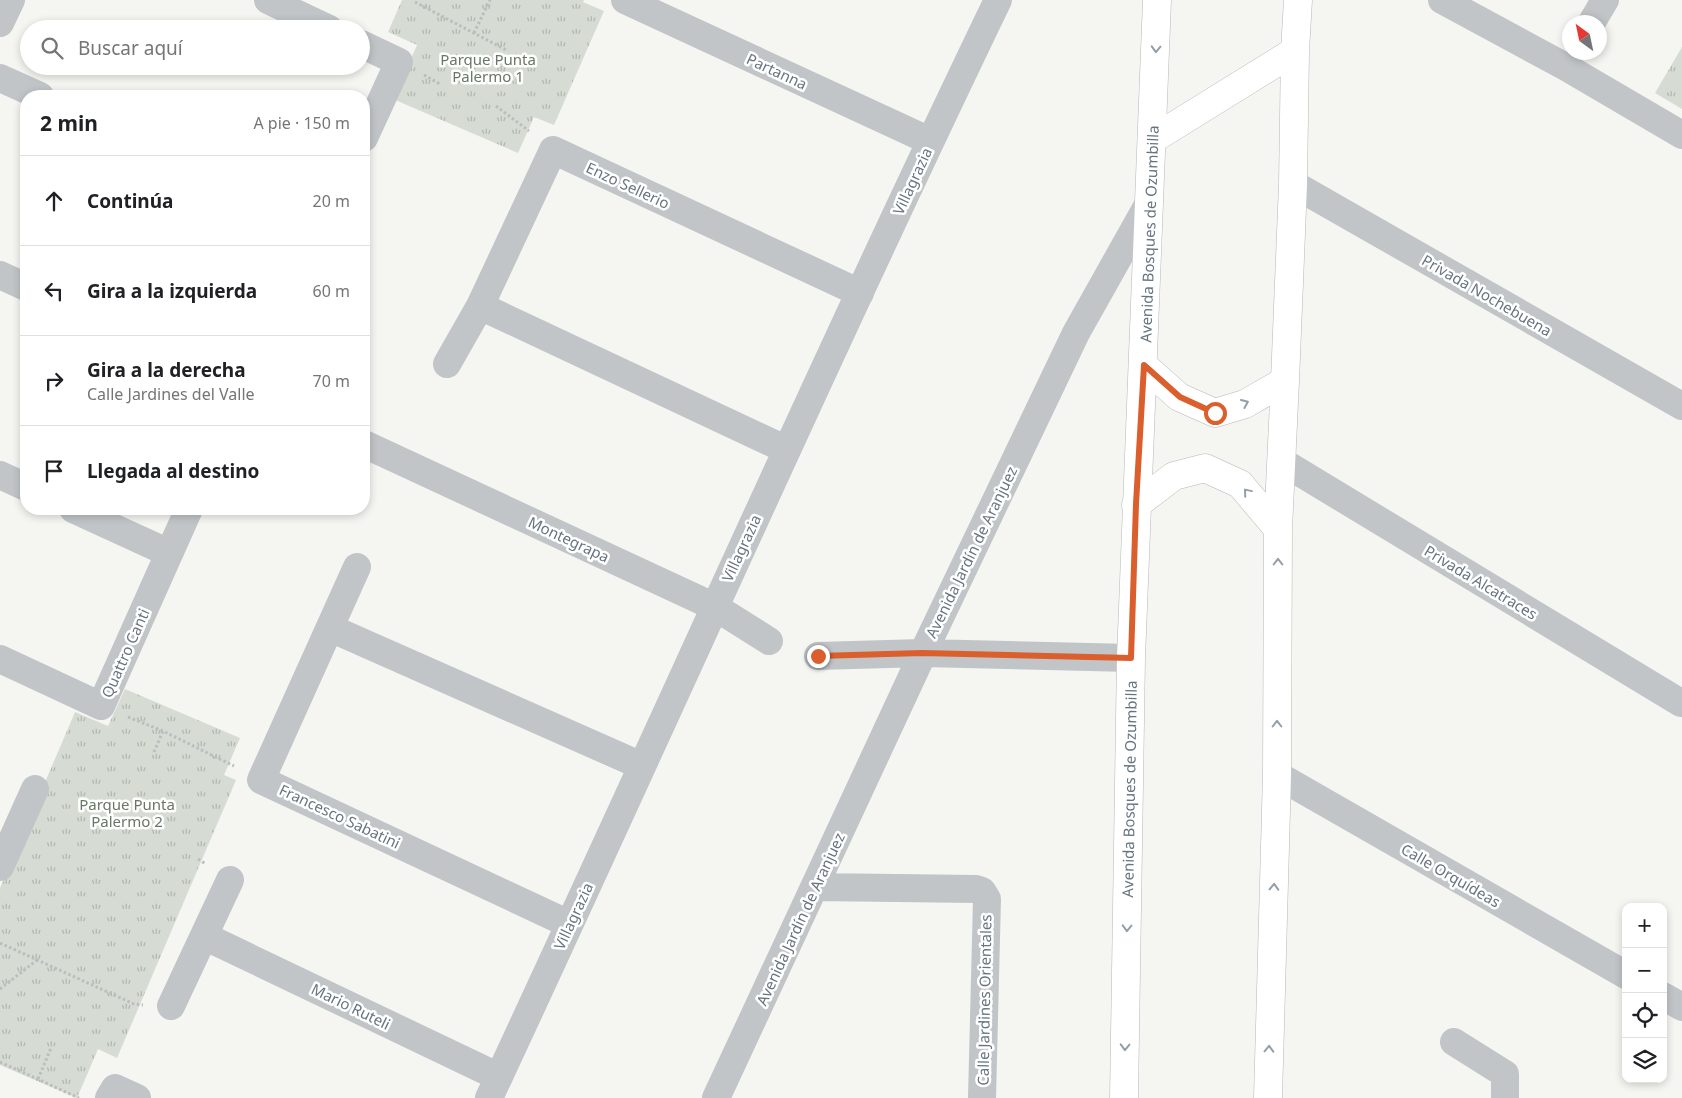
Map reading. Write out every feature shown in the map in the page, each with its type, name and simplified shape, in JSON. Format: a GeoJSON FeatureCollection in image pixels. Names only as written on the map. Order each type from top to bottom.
{"type":"FeatureCollection","features":[{"type":"Feature","properties":{"kind":"main road","name":"Avenida Bosques de Ozumbilla"},"geometry":{"type":"LineString","coordinates":[[1124,1098],[1131,658],[1157,0]]}},
{"type":"Feature","properties":{"kind":"main road"},"geometry":{"type":"LineString","coordinates":[[1268,1098],[1277,775],[1278,529],[1293,184],[1294,51],[1298,0]]}},
{"type":"Feature","properties":{"kind":"main road"},"geometry":{"type":"LineString","coordinates":[[1153,139],[1294,51]]}},
{"type":"Feature","properties":{"kind":"main road"},"geometry":{"type":"LineString","coordinates":[[1144,365],[1180,397],[1215,413],[1245,404],[1285,381]]}},
{"type":"Feature","properties":{"kind":"main road"},"geometry":{"type":"LineString","coordinates":[[1136,504],[1174,476],[1206,468],[1240,484],[1278,529]]}},
{"type":"Feature","properties":{"kind":"street"},"geometry":{"type":"LineString","coordinates":[[0,23],[10,0]]}},
{"type":"Feature","properties":{"kind":"street"},"geometry":{"type":"LineString","coordinates":[[268,0],[310,20]]}},
{"type":"Feature","properties":{"kind":"street","name":"Partanna"},"geometry":{"type":"LineString","coordinates":[[625,0],[930,141]]}},
{"type":"Feature","properties":{"kind":"street","name":"Villagrazia"},"geometry":{"type":"LineString","coordinates":[[494,1088],[786,450],[998,0]]}},
{"type":"Feature","properties":{"kind":"street"},"geometry":{"type":"LineString","coordinates":[[1442,0],[1562,56]]}},
{"type":"Feature","properties":{"kind":"street"},"geometry":{"type":"LineString","coordinates":[[1596,15],[1606,0]]}},
{"type":"Feature","properties":{"kind":"street"},"geometry":{"type":"LineString","coordinates":[[370,48],[399,62],[370,125]]}},
{"type":"Feature","properties":{"kind":"street"},"geometry":{"type":"LineString","coordinates":[[1571,60],[1682,135]]}},
{"type":"Feature","properties":{"kind":"street"},"geometry":{"type":"LineString","coordinates":[[0,78],[27,90]]}},
{"type":"Feature","properties":{"kind":"street"},"geometry":{"type":"LineString","coordinates":[[447,364],[480,306],[553,150]]}},
{"type":"Feature","properties":{"kind":"street","name":"Enzo Sellerio"},"geometry":{"type":"LineString","coordinates":[[553,150],[860,293]]}},
{"type":"Feature","properties":{"kind":"street","name":"Privada Nochebuena"},"geometry":{"type":"LineString","coordinates":[[1293,184],[1682,406]]}},
{"type":"Feature","properties":{"kind":"street","name":"Avenida Jardín de Aranjuez"},"geometry":{"type":"LineString","coordinates":[[716,1098],[922,653],[1076,333],[1149,203]]}},
{"type":"Feature","properties":{"kind":"street"},"geometry":{"type":"LineString","coordinates":[[0,275],[20,284]]}},
{"type":"Feature","properties":{"kind":"street"},"geometry":{"type":"LineString","coordinates":[[480,306],[786,450]]}},
{"type":"Feature","properties":{"kind":"street","name":"Montegrapa"},"geometry":{"type":"LineString","coordinates":[[370,447],[714,606],[769,642]]}},
{"type":"Feature","properties":{"kind":"street","name":"Privada Alcatraces"},"geometry":{"type":"LineString","coordinates":[[1281,461],[1681,703]]}},
{"type":"Feature","properties":{"kind":"street"},"geometry":{"type":"LineString","coordinates":[[0,475],[20,484]]}},
{"type":"Feature","properties":{"kind":"street"},"geometry":{"type":"LineString","coordinates":[[86,515],[169,554]]}},
{"type":"Feature","properties":{"kind":"street","name":"Quattro Canti"},"geometry":{"type":"LineString","coordinates":[[0,659],[102,706],[186,515]]}},
{"type":"Feature","properties":{"kind":"street","name":"Francesco Sabatini"},"geometry":{"type":"LineString","coordinates":[[357,567],[261,780],[569,924]]}},
{"type":"Feature","properties":{"kind":"street"},"geometry":{"type":"LineString","coordinates":[[330,628],[642,766]]}},
{"type":"Feature","properties":{"kind":"street"},"geometry":{"type":"LineString","coordinates":[[818,656],[922,653],[1131,658]]}},
{"type":"Feature","properties":{"kind":"street","name":"Calle Orquídeas"},"geometry":{"type":"LineString","coordinates":[[1277,775],[1622,973]]}},
{"type":"Feature","properties":{"kind":"street"},"geometry":{"type":"LineString","coordinates":[[2,856],[35,789]]}},
{"type":"Feature","properties":{"kind":"street"},"geometry":{"type":"LineString","coordinates":[[171,1006],[230,880]]}},
{"type":"Feature","properties":{"kind":"street","name":"Calle Jardines Orientales"},"geometry":{"type":"LineString","coordinates":[[815,887],[976,889],[982,891],[987,899],[982,1098]]}},
{"type":"Feature","properties":{"kind":"street","name":"Mario Ruteli"},"geometry":{"type":"LineString","coordinates":[[204,936],[494,1088]]}},
{"type":"Feature","properties":{"kind":"street"},"geometry":{"type":"LineString","coordinates":[[1667,998],[1682,1007]]}},
{"type":"Feature","properties":{"kind":"street"},"geometry":{"type":"LineString","coordinates":[[1454,1042],[1506,1074],[1505,1098]]}},
{"type":"Feature","properties":{"kind":"street"},"geometry":{"type":"LineString","coordinates":[[109,1098],[115,1088],[137,1098]]}},
{"type":"Feature","properties":{"kind":"path"},"geometry":{"type":"LineString","coordinates":[[474,33],[490,0]]}},
{"type":"Feature","properties":{"kind":"path"},"geometry":{"type":"LineString","coordinates":[[415,2],[508,51]]}},
{"type":"Feature","properties":{"kind":"path"},"geometry":{"type":"LineString","coordinates":[[496,106],[553,150]]}},
{"type":"Feature","properties":{"kind":"path"},"geometry":{"type":"LineString","coordinates":[[102,706],[163,731],[261,780]]}},
{"type":"Feature","properties":{"kind":"path"},"geometry":{"type":"LineString","coordinates":[[154,752],[163,731]]}},
{"type":"Feature","properties":{"kind":"path"},"geometry":{"type":"LineString","coordinates":[[0,943],[134,1004],[171,1006]]}},
{"type":"Feature","properties":{"kind":"path"},"geometry":{"type":"LineString","coordinates":[[0,989],[37,960]]}},
{"type":"Feature","properties":{"kind":"path"},"geometry":{"type":"LineString","coordinates":[[38,1079],[51,1048]]}},
{"type":"Feature","properties":{"kind":"path"},"geometry":{"type":"LineString","coordinates":[[0,1062],[79,1098]]}},
{"type":"Feature","properties":{"kind":"green space","name":"Parque Punta Palermo 1"},"geometry":{"type":"Polygon","coordinates":[[[402,0],[584,0],[583,2],[604,11],[554,125],[534,117],[518,153],[393,99],[417,45],[388,32],[402,0]]]}},
{"type":"Feature","properties":{"kind":"green space"},"geometry":{"type":"Polygon","coordinates":[[[1682,47],[1682,109],[1655,93],[1682,47]]]}},
{"type":"Feature","properties":{"kind":"green space","name":"Parque Punta Palermo 2"},"geometry":{"type":"Polygon","coordinates":[[[125,689],[240,738],[224,775],[236,780],[117,1058],[98,1049],[77,1098],[0,1065],[0,888],[75,712],[108,726],[125,689]]]}},
{"type":"Feature","properties":{"kind":"route"},"geometry":{"type":"LineString","coordinates":[[818,656],[922,653],[1131,658],[1136,504],[1144,365],[1180,397],[1215,413]]}}]}
